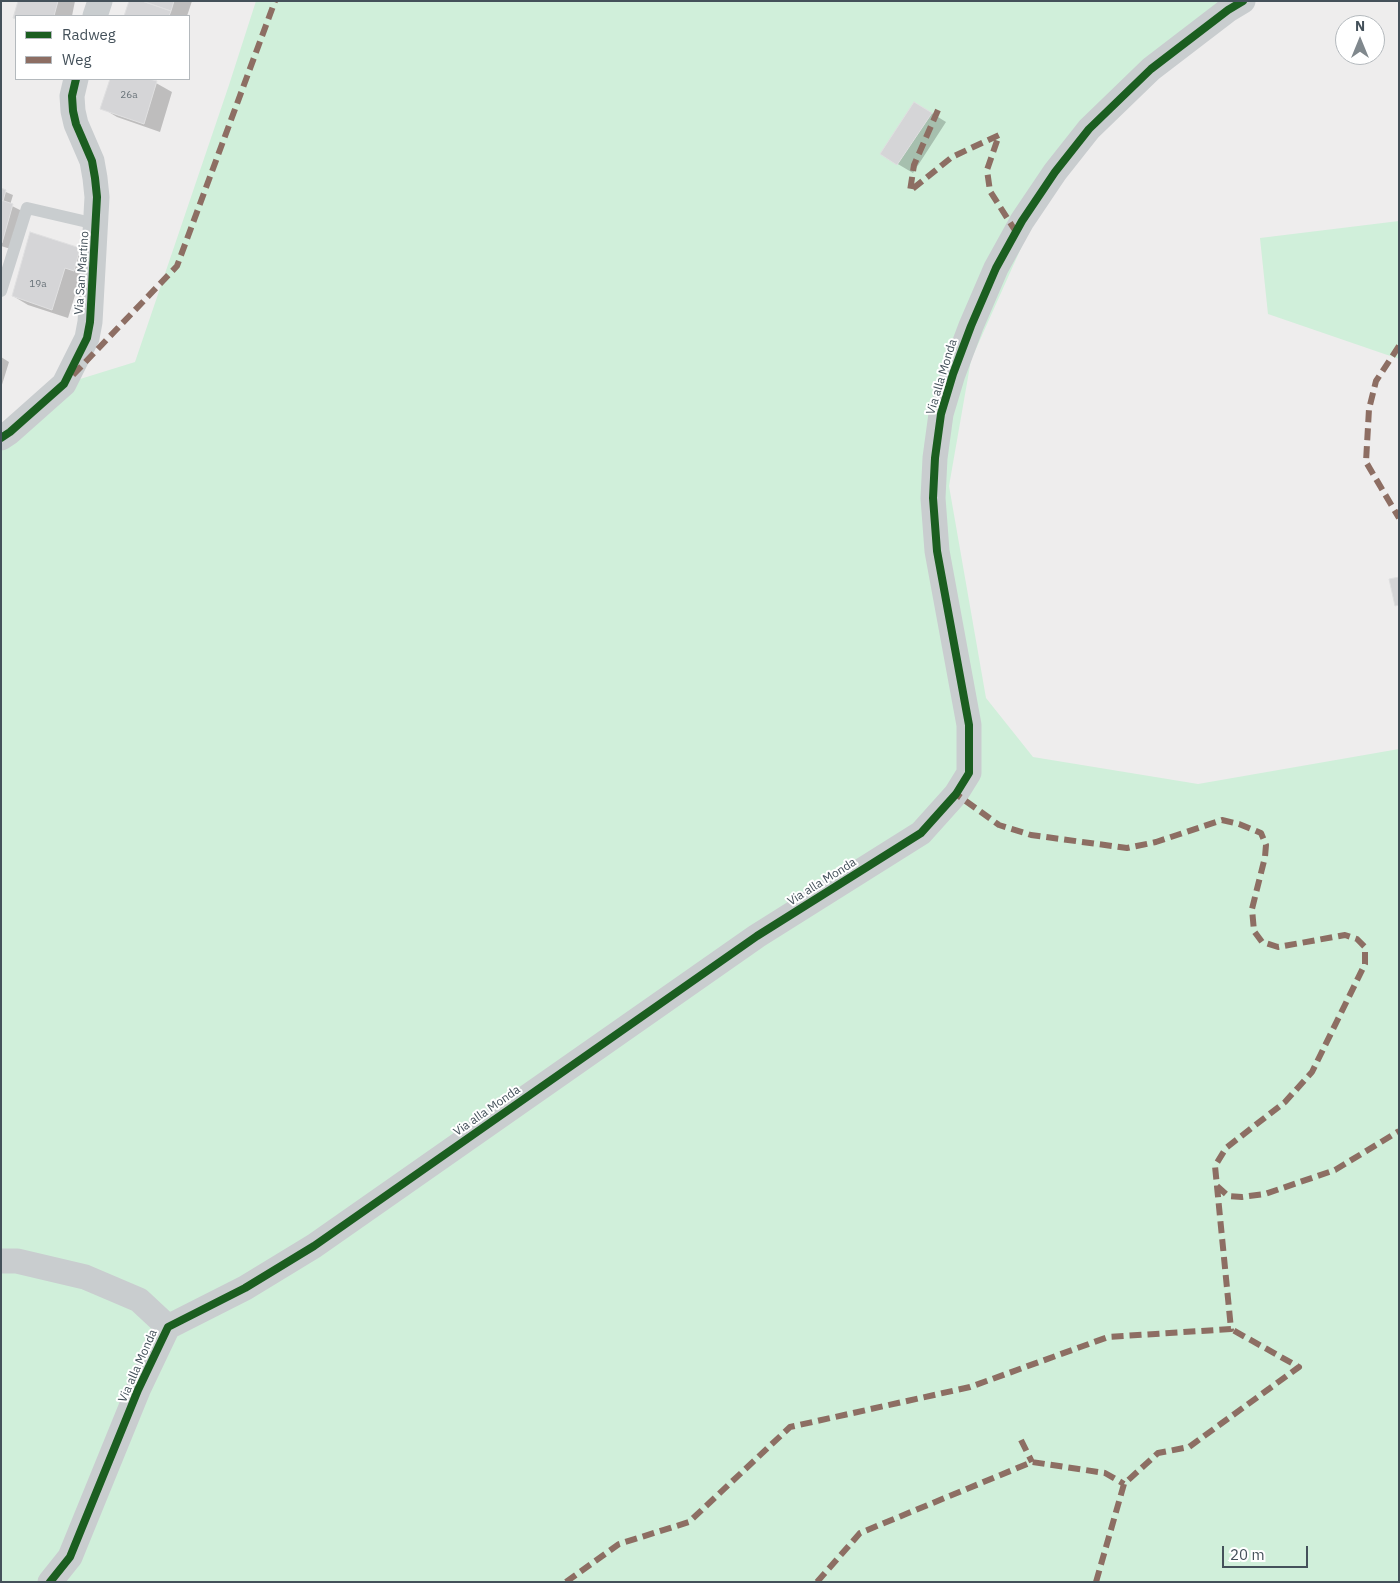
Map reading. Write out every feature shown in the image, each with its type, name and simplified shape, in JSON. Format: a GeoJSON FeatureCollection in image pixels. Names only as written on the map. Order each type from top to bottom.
{"type":"FeatureCollection","features":[{"type":"Feature","properties":{"kind":"street"},"geometry":{"type":"LineString","coordinates":[[95,15],[100,1]]}},
{"type":"Feature","properties":{"kind":"street","name":"Via alla Monda"},"geometry":{"type":"LineString","coordinates":[[50,1582],[70,1558],[138,1390],[168,1327],[245,1288],[314,1246],[757,936],[921,833],[956,794],[969,773],[969,725],[937,551],[933,498],[934,458],[940,414],[953,374],[996,268],[1022,222],[1055,172],[1090,129],[1120,97],[1151,69],[1228,10],[1243,1]]}},
{"type":"Feature","properties":{"kind":"street","name":"Via San Martino"},"geometry":{"type":"LineString","coordinates":[[1,438],[64,384],[87,338],[90,322],[97,196],[92,161],[76,124],[73,111],[72,96],[76,80]]}},
{"type":"Feature","properties":{"kind":"street"},"geometry":{"type":"LineString","coordinates":[[1,1261],[17,1261],[85,1277],[139,1300],[168,1327]]}},
{"type":"Feature","properties":{"kind":"lane"},"geometry":{"type":"LineString","coordinates":[[1,291],[27,208],[96,224]]}},
{"type":"Feature","properties":{"kind":"green space"},"geometry":{"type":"Polygon","coordinates":[[[256,1],[1243,1],[1055,172],[971,360],[949,486],[986,698],[1033,757],[1198,784],[1399,749],[1399,1582],[1,1582],[1,438],[64,384],[135,362],[256,1]]]}},
{"type":"Feature","properties":{"kind":"green space"},"geometry":{"type":"Polygon","coordinates":[[[1399,221],[1399,359],[1268,314],[1260,238],[1399,221]]]}},
{"type":"Feature","properties":{"kind":"building"},"geometry":{"type":"Polygon","coordinates":[[[18,1],[58,1],[54,15],[15,15],[15,19],[13,18],[18,1]]]}},
{"type":"Feature","properties":{"kind":"building"},"geometry":{"type":"Polygon","coordinates":[[[129,1],[142,1],[171,11],[169,15],[124,15],[129,1]]]}},
{"type":"Feature","properties":{"kind":"building"},"geometry":{"type":"Polygon","coordinates":[[[142,1],[174,1],[171,11],[142,1]]]}},
{"type":"Feature","properties":{"kind":"building"},"geometry":{"type":"Polygon","coordinates":[[[110,80],[157,81],[144,124],[100,109],[110,80]]]}},
{"type":"Feature","properties":{"kind":"building"},"geometry":{"type":"Polygon","coordinates":[[[914,102],[932,113],[897,165],[880,154],[914,102]]]}},
{"type":"Feature","properties":{"kind":"building"},"geometry":{"type":"Polygon","coordinates":[[[1,188],[6,190],[3,201],[1,200],[1,188]]]}},
{"type":"Feature","properties":{"kind":"building"},"geometry":{"type":"Polygon","coordinates":[[[1,200],[13,204],[2,243],[1,243],[1,200]]]}},
{"type":"Feature","properties":{"kind":"building"},"geometry":{"type":"Polygon","coordinates":[[[30,232],[80,248],[74,271],[65,268],[52,310],[12,296],[30,232]]]}},
{"type":"Feature","properties":{"kind":"building"},"geometry":{"type":"Polygon","coordinates":[[[1399,577],[1399,605],[1395,606],[1389,579],[1399,577]]]}},
{"type":"Feature","properties":{"kind":"marked path"},"geometry":{"type":"LineString","coordinates":[[73,375],[177,266],[275,1]]}},
{"type":"Feature","properties":{"kind":"marked path"},"geometry":{"type":"LineString","coordinates":[[938,110],[914,165],[910,191],[952,157],[999,135],[987,170],[990,191],[1016,232]]}},
{"type":"Feature","properties":{"kind":"marked path"},"geometry":{"type":"LineString","coordinates":[[1399,346],[1376,381],[1369,409],[1366,462],[1399,518]]}},
{"type":"Feature","properties":{"kind":"marked path"},"geometry":{"type":"LineString","coordinates":[[566,1582],[619,1544],[689,1522],[790,1427],[970,1387],[1108,1337],[1231,1329],[1215,1166],[1226,1148],[1285,1102],[1312,1072],[1365,964],[1365,947],[1357,939],[1345,935],[1278,947],[1262,942],[1254,931],[1252,909],[1265,857],[1266,845],[1261,833],[1239,824],[1222,820],[1156,842],[1127,848],[1031,835],[999,825],[956,794]]}},
{"type":"Feature","properties":{"kind":"marked path"},"geometry":{"type":"LineString","coordinates":[[1217,1186],[1228,1196],[1242,1197],[1265,1194],[1335,1170],[1399,1131]]}},
{"type":"Feature","properties":{"kind":"marked path"},"geometry":{"type":"LineString","coordinates":[[1096,1582],[1124,1484],[1158,1453],[1189,1447],[1299,1367],[1231,1329]]}},
{"type":"Feature","properties":{"kind":"marked path"},"geometry":{"type":"LineString","coordinates":[[1021,1440],[1032,1462]]}},
{"type":"Feature","properties":{"kind":"marked path"},"geometry":{"type":"LineString","coordinates":[[817,1582],[860,1533],[1032,1462],[1105,1473],[1124,1484]]}},
{"type":"Feature","properties":{"kind":"cycle path"},"geometry":{"type":"LineString","coordinates":[[50,1582],[70,1557],[138,1390],[168,1327],[245,1288],[314,1246],[757,936],[921,833],[956,794],[969,773],[969,725],[937,551],[933,498],[935,458],[941,414],[953,374],[996,268],[1022,221],[1055,172],[1089,129],[1151,69],[1228,10],[1243,1]]}},
{"type":"Feature","properties":{"kind":"cycle path"},"geometry":{"type":"LineString","coordinates":[[1,438],[64,384],[87,338],[90,322],[97,197],[92,161],[76,124],[73,111],[72,96],[76,80]]}}]}
